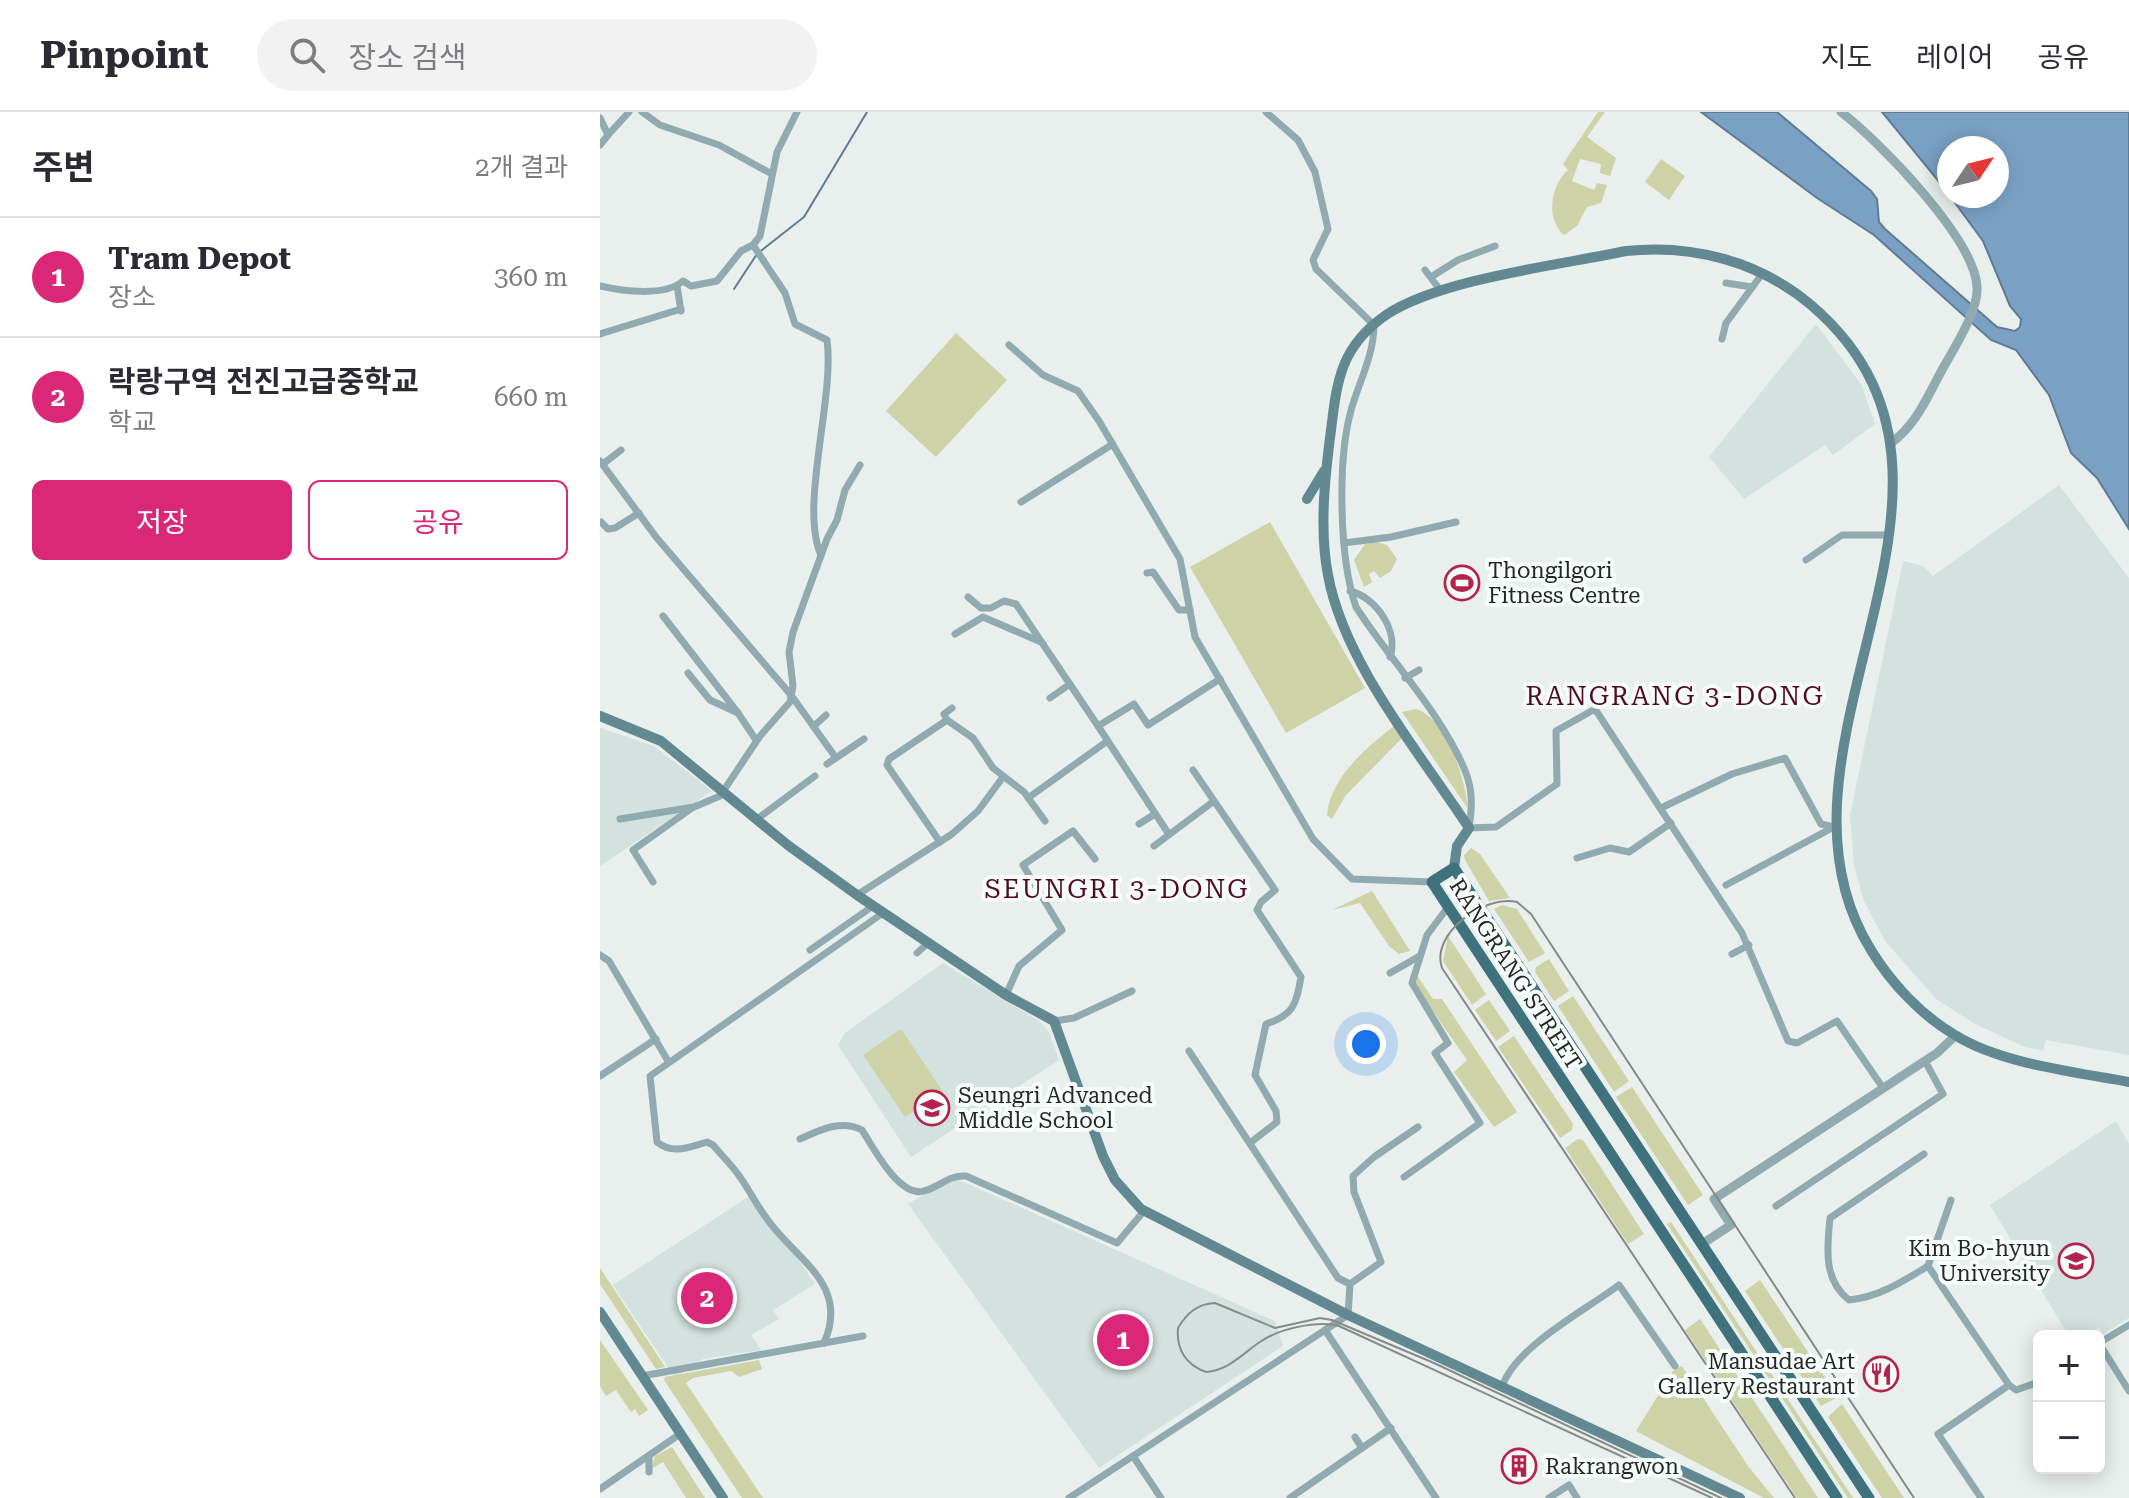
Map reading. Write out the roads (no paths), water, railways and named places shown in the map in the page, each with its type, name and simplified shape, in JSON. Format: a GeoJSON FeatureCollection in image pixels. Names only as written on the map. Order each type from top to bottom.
{"type":"FeatureCollection","features":[{"type":"Feature","properties":{"kind":"main road"},"geometry":{"type":"LineString","coordinates":[[1454,868],[1457,846],[1469,828],[1357,657],[1332,596],[1324,534],[1327,457],[1336,383],[1343,365],[1353,346],[1374,325],[1400,307],[1441,291],[1653,248],[1708,252],[1762,274],[1802,297],[1846,341],[1875,392],[1890,444],[1894,497],[1889,535],[1837,778],[1834,827],[1841,878],[1866,942],[1909,999],[1955,1036],[1989,1051],[2129,1082]]}},
{"type":"Feature","properties":{"kind":"main road"},"geometry":{"type":"LineString","coordinates":[[1307,499],[1319,483],[1327,457]]}},
{"type":"Feature","properties":{"kind":"main road"},"geometry":{"type":"LineString","coordinates":[[600,716],[649,733],[878,910],[1006,995],[1054,1021],[1103,1156],[1115,1180],[1144,1211],[1348,1315],[1740,1498]]}},
{"type":"Feature","properties":{"kind":"main road","name":"RANGRANG STREET"},"geometry":{"type":"LineString","coordinates":[[1837,1498],[1432,882],[1454,868],[1869,1498]]}},
{"type":"Feature","properties":{"kind":"main road"},"geometry":{"type":"LineString","coordinates":[[600,1312],[723,1498]]}},
{"type":"Feature","properties":{"kind":"street"},"geometry":{"type":"LineString","coordinates":[[600,145],[629,112]]}},
{"type":"Feature","properties":{"kind":"street"},"geometry":{"type":"LineString","coordinates":[[642,112],[660,125],[719,145],[770,173]]}},
{"type":"Feature","properties":{"kind":"street"},"geometry":{"type":"LineString","coordinates":[[600,286],[658,290],[677,286],[683,281],[691,286],[717,281],[741,251],[753,245],[760,236],[770,173],[785,133],[797,112]]}},
{"type":"Feature","properties":{"kind":"street"},"geometry":{"type":"LineString","coordinates":[[1266,112],[1309,155],[1318,182],[1328,229],[1313,260],[1316,269],[1374,325],[1374,339],[1351,408],[1345,466],[1344,543],[1350,591],[1356,607],[1450,743],[1466,774],[1472,810],[1469,828],[1496,827],[1549,793],[1557,784],[1556,731],[1595,709],[1749,945],[1788,1041],[1797,1043],[1837,1021],[1883,1088]]}},
{"type":"Feature","properties":{"kind":"street"},"geometry":{"type":"LineString","coordinates":[[1841,112],[1864,130],[1908,176],[1965,248],[1978,288],[1966,324],[1910,429],[1890,444]]}},
{"type":"Feature","properties":{"kind":"street"},"geometry":{"type":"LineString","coordinates":[[600,118],[608,135]]}},
{"type":"Feature","properties":{"kind":"street"},"geometry":{"type":"LineString","coordinates":[[753,245],[785,293],[795,324],[827,340],[824,427],[814,514],[821,555]]}},
{"type":"Feature","properties":{"kind":"street"},"geometry":{"type":"LineString","coordinates":[[1441,291],[1428,273],[1495,246]]}},
{"type":"Feature","properties":{"kind":"street"},"geometry":{"type":"LineString","coordinates":[[1722,339],[1726,323],[1762,274]]}},
{"type":"Feature","properties":{"kind":"street"},"geometry":{"type":"LineString","coordinates":[[1726,283],[1752,287]]}},
{"type":"Feature","properties":{"kind":"street"},"geometry":{"type":"LineString","coordinates":[[600,334],[681,310],[677,286]]}},
{"type":"Feature","properties":{"kind":"street"},"geometry":{"type":"LineString","coordinates":[[1009,345],[1043,375],[1078,391],[1113,444],[1180,559],[1195,637],[1313,839],[1352,879],[1432,882]]}},
{"type":"Feature","properties":{"kind":"street"},"geometry":{"type":"LineString","coordinates":[[1021,502],[1113,444]]}},
{"type":"Feature","properties":{"kind":"street"},"geometry":{"type":"LineString","coordinates":[[621,450],[602,463],[639,513],[791,695],[836,758]]}},
{"type":"Feature","properties":{"kind":"street"},"geometry":{"type":"LineString","coordinates":[[653,882],[631,851],[694,807],[723,791],[756,740],[790,702],[789,652],[845,490],[860,465]]}},
{"type":"Feature","properties":{"kind":"street"},"geometry":{"type":"LineString","coordinates":[[601,522],[608,529],[615,528],[639,513]]}},
{"type":"Feature","properties":{"kind":"street"},"geometry":{"type":"LineString","coordinates":[[1344,543],[1391,537],[1456,522]]}},
{"type":"Feature","properties":{"kind":"street"},"geometry":{"type":"LineString","coordinates":[[1806,560],[1842,535],[1889,535]]}},
{"type":"Feature","properties":{"kind":"street"},"geometry":{"type":"LineString","coordinates":[[1147,573],[1153,572],[1179,610],[1190,610]]}},
{"type":"Feature","properties":{"kind":"street"},"geometry":{"type":"LineString","coordinates":[[1350,591],[1364,594],[1391,630],[1394,644],[1390,657]]}},
{"type":"Feature","properties":{"kind":"street"},"geometry":{"type":"LineString","coordinates":[[968,597],[985,608],[1011,601],[1168,833]]}},
{"type":"Feature","properties":{"kind":"street"},"geometry":{"type":"LineString","coordinates":[[663,616],[756,740]]}},
{"type":"Feature","properties":{"kind":"street"},"geometry":{"type":"LineString","coordinates":[[955,634],[983,617],[1041,642]]}},
{"type":"Feature","properties":{"kind":"street"},"geometry":{"type":"LineString","coordinates":[[1405,678],[1419,670]]}},
{"type":"Feature","properties":{"kind":"street"},"geometry":{"type":"LineString","coordinates":[[688,673],[710,700],[738,713]]}},
{"type":"Feature","properties":{"kind":"street"},"geometry":{"type":"LineString","coordinates":[[1098,726],[1134,704],[1148,725],[1220,679]]}},
{"type":"Feature","properties":{"kind":"street"},"geometry":{"type":"LineString","coordinates":[[1050,698],[1070,684]]}},
{"type":"Feature","properties":{"kind":"street"},"geometry":{"type":"LineString","coordinates":[[952,708],[944,714],[947,720],[973,738],[1003,777],[1028,798],[1045,821]]}},
{"type":"Feature","properties":{"kind":"street"},"geometry":{"type":"LineString","coordinates":[[814,726],[826,715]]}},
{"type":"Feature","properties":{"kind":"street"},"geometry":{"type":"LineString","coordinates":[[940,842],[887,765],[889,759],[947,720]]}},
{"type":"Feature","properties":{"kind":"street"},"geometry":{"type":"LineString","coordinates":[[827,764],[864,739]]}},
{"type":"Feature","properties":{"kind":"street"},"geometry":{"type":"LineString","coordinates":[[1028,798],[1106,742]]}},
{"type":"Feature","properties":{"kind":"street"},"geometry":{"type":"LineString","coordinates":[[1661,808],[1732,774],[1785,758],[1821,824],[1834,827]]}},
{"type":"Feature","properties":{"kind":"street"},"geometry":{"type":"LineString","coordinates":[[1193,770],[1275,890],[1257,910],[1301,977],[1296,1007],[1285,1018],[1266,1024],[1255,1075],[1276,1111],[1277,1122],[1250,1143]]}},
{"type":"Feature","properties":{"kind":"street"},"geometry":{"type":"LineString","coordinates":[[757,819],[815,776]]}},
{"type":"Feature","properties":{"kind":"street"},"geometry":{"type":"LineString","coordinates":[[857,895],[940,842],[978,811],[1003,777]]}},
{"type":"Feature","properties":{"kind":"street"},"geometry":{"type":"LineString","coordinates":[[1154,846],[1214,801]]}},
{"type":"Feature","properties":{"kind":"street"},"geometry":{"type":"LineString","coordinates":[[620,819],[694,807]]}},
{"type":"Feature","properties":{"kind":"street"},"geometry":{"type":"LineString","coordinates":[[1139,824],[1155,814]]}},
{"type":"Feature","properties":{"kind":"street"},"geometry":{"type":"LineString","coordinates":[[1577,858],[1610,848],[1629,852],[1671,823]]}},
{"type":"Feature","properties":{"kind":"street"},"geometry":{"type":"LineString","coordinates":[[1726,885],[1834,827]]}},
{"type":"Feature","properties":{"kind":"street"},"geometry":{"type":"LineString","coordinates":[[1006,995],[1019,966],[1062,930],[1023,865],[1073,831],[1095,859]]}},
{"type":"Feature","properties":{"kind":"street"},"geometry":{"type":"LineString","coordinates":[[1404,1177],[1480,1123],[1435,1053],[1448,1043],[1415,993],[1412,973],[1437,917],[1448,907]]}},
{"type":"Feature","properties":{"kind":"street"},"geometry":{"type":"LineString","coordinates":[[810,950],[878,910]]}},
{"type":"Feature","properties":{"kind":"street"},"geometry":{"type":"LineString","coordinates":[[824,1343],[833,1315],[829,1295],[805,1261],[767,1219],[732,1166],[707,1142],[683,1150],[657,1142],[650,1076],[878,910]]}},
{"type":"Feature","properties":{"kind":"street"},"geometry":{"type":"LineString","coordinates":[[917,953],[927,944]]}},
{"type":"Feature","properties":{"kind":"street"},"geometry":{"type":"LineString","coordinates":[[1732,954],[1749,945]]}},
{"type":"Feature","properties":{"kind":"street"},"geometry":{"type":"LineString","coordinates":[[600,955],[609,961],[668,1061]]}},
{"type":"Feature","properties":{"kind":"street"},"geometry":{"type":"LineString","coordinates":[[1390,973],[1418,957]]}},
{"type":"Feature","properties":{"kind":"street"},"geometry":{"type":"LineString","coordinates":[[1054,1021],[1085,1014],[1132,991]]}},
{"type":"Feature","properties":{"kind":"street"},"geometry":{"type":"LineString","coordinates":[[1702,1244],[1731,1225],[1714,1199],[1925,1061],[1955,1036]]}},
{"type":"Feature","properties":{"kind":"street"},"geometry":{"type":"LineString","coordinates":[[600,1076],[656,1039]]}},
{"type":"Feature","properties":{"kind":"street"},"geometry":{"type":"LineString","coordinates":[[1189,1051],[1338,1278],[1350,1284]]}},
{"type":"Feature","properties":{"kind":"street"},"geometry":{"type":"LineString","coordinates":[[1776,1206],[1943,1094],[1925,1061]]}},
{"type":"Feature","properties":{"kind":"street"},"geometry":{"type":"LineString","coordinates":[[800,1139],[821,1129],[855,1127],[862,1130],[893,1176],[916,1191],[922,1192],[956,1176],[966,1176],[1116,1246],[1144,1211]]}},
{"type":"Feature","properties":{"kind":"street"},"geometry":{"type":"LineString","coordinates":[[1350,1284],[1381,1262],[1354,1192],[1353,1176],[1374,1157],[1418,1127]]}},
{"type":"Feature","properties":{"kind":"street"},"geometry":{"type":"LineString","coordinates":[[1924,1154],[1830,1218],[1827,1249],[1837,1291],[1849,1300],[1883,1293],[1928,1266],[1951,1200]]}},
{"type":"Feature","properties":{"kind":"street"},"geometry":{"type":"LineString","coordinates":[[1928,1266],[2009,1385],[2016,1390],[2033,1384]]}},
{"type":"Feature","properties":{"kind":"street"},"geometry":{"type":"LineString","coordinates":[[1069,1498],[1348,1315],[1350,1284]]}},
{"type":"Feature","properties":{"kind":"street"},"geometry":{"type":"LineString","coordinates":[[1502,1387],[1506,1374],[1527,1351],[1619,1285],[1675,1366]]}},
{"type":"Feature","properties":{"kind":"street"},"geometry":{"type":"LineString","coordinates":[[2105,1339],[2129,1325]]}},
{"type":"Feature","properties":{"kind":"street"},"geometry":{"type":"LineString","coordinates":[[1325,1330],[1436,1498]]}},
{"type":"Feature","properties":{"kind":"street"},"geometry":{"type":"LineString","coordinates":[[642,1376],[863,1336]]}},
{"type":"Feature","properties":{"kind":"street"},"geometry":{"type":"LineString","coordinates":[[2105,1353],[2129,1391]]}},
{"type":"Feature","properties":{"kind":"street"},"geometry":{"type":"LineString","coordinates":[[1981,1498],[1938,1434],[2009,1385]]}},
{"type":"Feature","properties":{"kind":"street"},"geometry":{"type":"LineString","coordinates":[[1290,1498],[1391,1428]]}},
{"type":"Feature","properties":{"kind":"street"},"geometry":{"type":"LineString","coordinates":[[600,1489],[680,1434]]}},
{"type":"Feature","properties":{"kind":"street"},"geometry":{"type":"LineString","coordinates":[[1355,1437],[1362,1448]]}},
{"type":"Feature","properties":{"kind":"street"},"geometry":{"type":"LineString","coordinates":[[649,1456],[649,1472]]}},
{"type":"Feature","properties":{"kind":"street"},"geometry":{"type":"LineString","coordinates":[[1133,1456],[1161,1498]]}},
{"type":"Feature","properties":{"kind":"street"},"geometry":{"type":"LineString","coordinates":[[1549,1498],[1569,1485],[1577,1498]]}},
{"type":"Feature","properties":{"kind":"water"},"geometry":{"type":"Polygon","coordinates":[[[1701,112],[1777,112],[1871,191],[1877,199],[1879,222],[1885,229],[1997,327],[2015,331],[2020,327],[2021,319],[2010,306],[1983,241],[1959,208],[2009,208],[2009,136],[1937,136],[1937,179],[1882,112],[2129,112],[2129,529],[2097,478],[2071,453],[2049,395],[2016,350],[1991,340],[1874,235],[1817,198],[1701,112]]]}},
{"type":"Feature","properties":{"kind":"waterway"},"geometry":{"type":"LineString","coordinates":[[734,289],[757,254],[804,217],[867,112]]}},
{"type":"Feature","properties":{"kind":"tram line"},"geometry":{"type":"LineString","coordinates":[[1795,1498],[1442,968],[1444,942],[1452,930],[1476,910],[1504,901],[1517,902],[1531,914],[1914,1498]]}},
{"type":"Feature","properties":{"kind":"tram line"},"geometry":{"type":"LineString","coordinates":[[1712,1498],[1339,1326],[1309,1325],[1277,1333],[1228,1365],[1206,1372],[1193,1365],[1184,1355],[1178,1328],[1193,1310],[1215,1303],[1275,1328],[1320,1318],[1332,1320],[1434,1363],[1721,1498]]}},
{"type":"Feature","properties":{"kind":"place","name":"Thongilgori Fitness Centre"},"geometry":{"type":"Point","coordinates":[1462,583]}},
{"type":"Feature","properties":{"kind":"place","name":"Seungri Advanced Middle School"},"geometry":{"type":"Point","coordinates":[932,1108]}},
{"type":"Feature","properties":{"kind":"place","name":"Kim Bo-hyun University"},"geometry":{"type":"Point","coordinates":[2076,1261]}},
{"type":"Feature","properties":{"kind":"place","name":"락랑구역 전진고급중학교"},"geometry":{"type":"Point","coordinates":[707,1298]}},
{"type":"Feature","properties":{"kind":"place","name":"Tram Depot"},"geometry":{"type":"Point","coordinates":[1123,1340]}},
{"type":"Feature","properties":{"kind":"place","name":"Mansudae Art Gallery Restaurant"},"geometry":{"type":"Point","coordinates":[1881,1374]}},
{"type":"Feature","properties":{"kind":"place","name":"Rakrangwon"},"geometry":{"type":"Point","coordinates":[1519,1466]}},
{"type":"Feature","properties":{"kind":"district","name":"RANGRANG 3-DONG"},"geometry":{"type":"Point","coordinates":[1675,696]}},
{"type":"Feature","properties":{"kind":"district","name":"SEUNGRI 3-DONG"},"geometry":{"type":"Point","coordinates":[1117,889]}}]}
